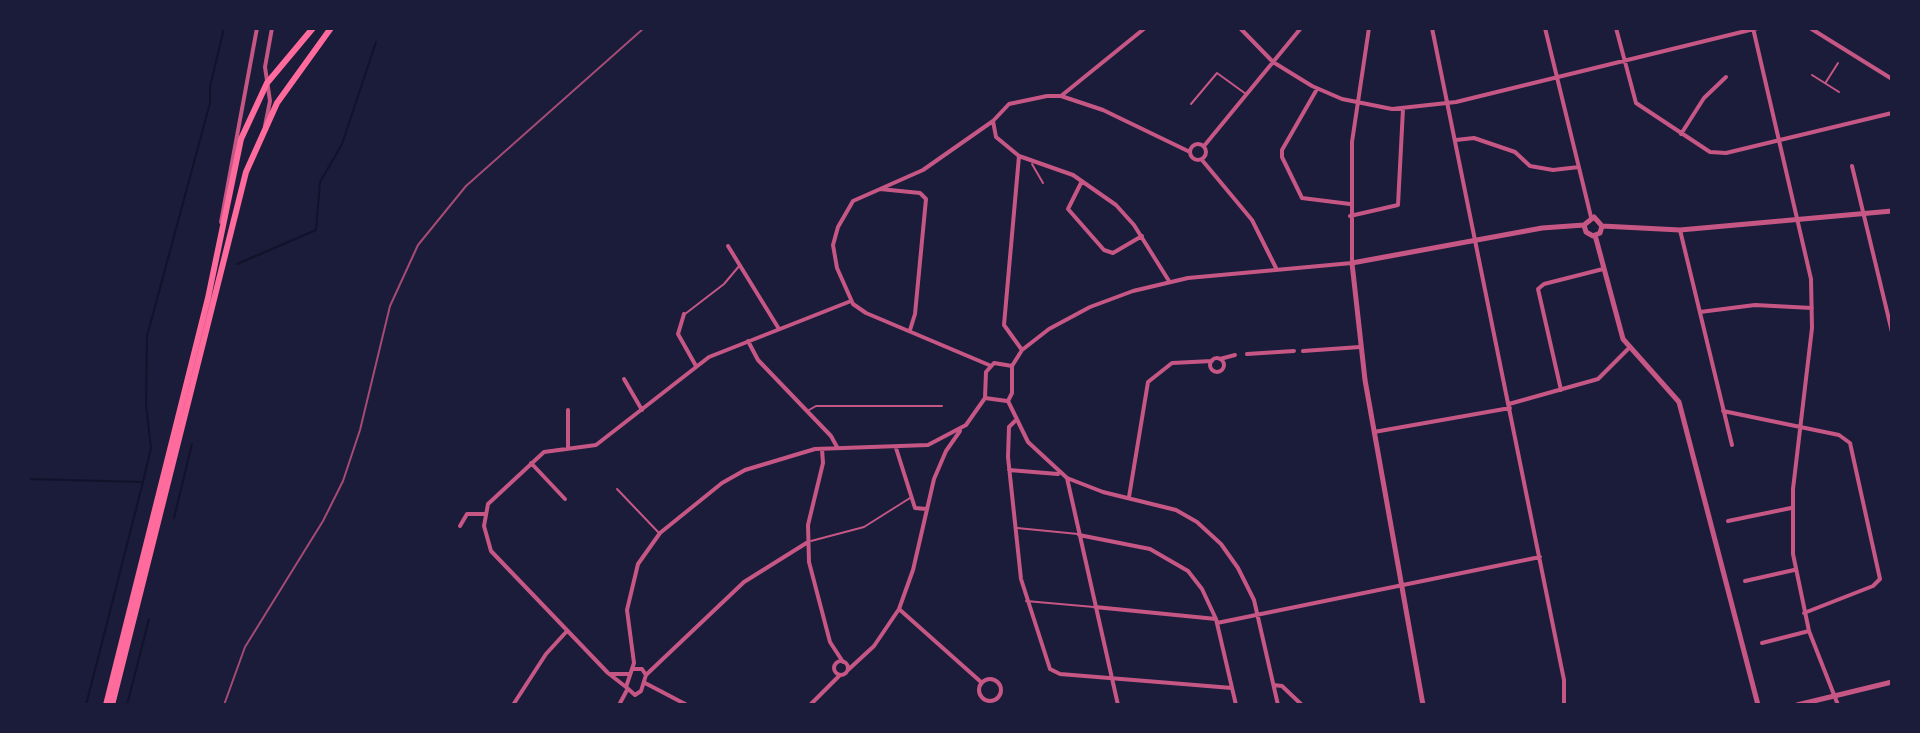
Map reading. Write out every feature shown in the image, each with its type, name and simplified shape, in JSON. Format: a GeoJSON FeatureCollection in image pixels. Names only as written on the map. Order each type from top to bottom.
{"type":"FeatureCollection","features":[{"type":"Feature","properties":{"kind":"main road"},"geometry":{"type":"LineString","coordinates":[[106,705],[216,257],[236,157],[253,107],[267,83],[313,28]]}},
{"type":"Feature","properties":{"kind":"main road"},"geometry":{"type":"LineString","coordinates":[[112,705],[235,209],[264,128],[300,67],[331,28]]}},
{"type":"Feature","properties":{"kind":"street"},"geometry":{"type":"LineString","coordinates":[[216,257],[257,28]]}},
{"type":"Feature","properties":{"kind":"street"},"geometry":{"type":"LineString","coordinates":[[264,128],[269,105],[266,62],[272,28]]}},
{"type":"Feature","properties":{"kind":"street"},"geometry":{"type":"LineString","coordinates":[[1061,96],[1145,28]]}},
{"type":"Feature","properties":{"kind":"street"},"geometry":{"type":"LineString","coordinates":[[1240,28],[1273,62],[1317,89],[1356,103],[1403,109],[1449,104],[1755,28],[1810,272],[1812,308],[1791,508],[1794,570],[1809,631],[1838,705]]}},
{"type":"Feature","properties":{"kind":"street"},"geometry":{"type":"LineString","coordinates":[[1204,146],[1301,28]]}},
{"type":"Feature","properties":{"kind":"street"},"geometry":{"type":"LineString","coordinates":[[1369,28],[1356,103],[1350,204],[1352,263],[1360,347],[1423,705]]}},
{"type":"Feature","properties":{"kind":"street"},"geometry":{"type":"LineString","coordinates":[[1432,28],[1564,680],[1564,705]]}},
{"type":"Feature","properties":{"kind":"street"},"geometry":{"type":"LineString","coordinates":[[1545,28],[1591,217]]}},
{"type":"Feature","properties":{"kind":"street"},"geometry":{"type":"LineString","coordinates":[[1616,28],[1637,105],[1707,151],[1720,154],[1892,113]]}},
{"type":"Feature","properties":{"kind":"street"},"geometry":{"type":"LineString","coordinates":[[1810,28],[1892,79]]}},
{"type":"Feature","properties":{"kind":"street"},"geometry":{"type":"LineString","coordinates":[[1681,134],[1704,98],[1726,77]]}},
{"type":"Feature","properties":{"kind":"street"},"geometry":{"type":"LineString","coordinates":[[1317,89],[1282,150],[1282,157],[1304,199],[1350,204]]}},
{"type":"Feature","properties":{"kind":"street"},"geometry":{"type":"LineString","coordinates":[[1012,366],[997,362],[989,365],[866,313],[851,301],[836,265],[833,245],[839,224],[859,197],[923,170],[1018,100],[1061,96],[1133,123],[1190,152],[1193,159],[1202,160],[1252,220],[1277,270]]}},
{"type":"Feature","properties":{"kind":"street"},"geometry":{"type":"LineString","coordinates":[[1350,216],[1398,205],[1403,109]]}},
{"type":"Feature","properties":{"kind":"street"},"geometry":{"type":"LineString","coordinates":[[993,121],[996,137],[1019,156],[1082,180],[1116,205],[1142,236],[1169,281]]}},
{"type":"Feature","properties":{"kind":"street"},"geometry":{"type":"LineString","coordinates":[[1456,140],[1474,138],[1518,153],[1529,165],[1549,170],[1579,167]]}},
{"type":"Feature","properties":{"kind":"street"},"geometry":{"type":"LineString","coordinates":[[1190,152],[1195,145],[1204,146]]}},
{"type":"Feature","properties":{"kind":"street"},"geometry":{"type":"LineString","coordinates":[[1202,160],[1207,153],[1204,146]]}},
{"type":"Feature","properties":{"kind":"street"},"geometry":{"type":"LineString","coordinates":[[1019,156],[1004,325],[1022,350]]}},
{"type":"Feature","properties":{"kind":"street"},"geometry":{"type":"LineString","coordinates":[[1852,166],[1892,332]]}},
{"type":"Feature","properties":{"kind":"street"},"geometry":{"type":"LineString","coordinates":[[1082,180],[1068,209],[1105,251],[1113,253],[1142,236]]}},
{"type":"Feature","properties":{"kind":"street"},"geometry":{"type":"LineString","coordinates":[[878,188],[920,193],[926,202],[915,317],[910,330]]}},
{"type":"Feature","properties":{"kind":"street"},"geometry":{"type":"LineString","coordinates":[[1602,226],[1680,230],[1892,211]]}},
{"type":"Feature","properties":{"kind":"street"},"geometry":{"type":"LineString","coordinates":[[1278,705],[1258,614],[1241,573],[1210,532],[1170,507],[1096,490],[1067,478],[1037,453],[1015,421],[1008,401],[1012,393],[1012,366],[1022,350],[1052,327],[1090,307],[1169,281],[1352,263],[1542,228],[1584,225],[1591,217]]}},
{"type":"Feature","properties":{"kind":"street"},"geometry":{"type":"LineString","coordinates":[[1591,217],[1598,218],[1602,226]]}},
{"type":"Feature","properties":{"kind":"street"},"geometry":{"type":"LineString","coordinates":[[1584,225],[1588,234],[1595,235]]}},
{"type":"Feature","properties":{"kind":"street"},"geometry":{"type":"LineString","coordinates":[[1595,235],[1602,226]]}},
{"type":"Feature","properties":{"kind":"street"},"geometry":{"type":"LineString","coordinates":[[1680,230],[1732,445]]}},
{"type":"Feature","properties":{"kind":"street"},"geometry":{"type":"LineString","coordinates":[[1595,235],[1617,325],[1628,349],[1672,390],[1679,402],[1758,705]]}},
{"type":"Feature","properties":{"kind":"street"},"geometry":{"type":"LineString","coordinates":[[728,246],[779,329]]}},
{"type":"Feature","properties":{"kind":"street"},"geometry":{"type":"LineString","coordinates":[[1561,390],[1538,289],[1544,284],[1603,269]]}},
{"type":"Feature","properties":{"kind":"street"},"geometry":{"type":"LineString","coordinates":[[808,542],[744,582],[646,675],[638,694],[608,673],[489,547],[485,514],[490,501],[546,451],[596,445],[696,366],[748,341],[851,301]]}},
{"type":"Feature","properties":{"kind":"street"},"geometry":{"type":"LineString","coordinates":[[1700,312],[1748,305],[1812,308]]}},
{"type":"Feature","properties":{"kind":"street"},"geometry":{"type":"LineString","coordinates":[[684,314],[678,334],[696,366]]}},
{"type":"Feature","properties":{"kind":"street"},"geometry":{"type":"LineString","coordinates":[[748,341],[761,363],[808,411],[837,447]]}},
{"type":"Feature","properties":{"kind":"street"},"geometry":{"type":"LineString","coordinates":[[1303,351],[1360,347]]}},
{"type":"Feature","properties":{"kind":"street"},"geometry":{"type":"LineString","coordinates":[[1374,432],[1510,406],[1598,379],[1628,349]]}},
{"type":"Feature","properties":{"kind":"street"},"geometry":{"type":"LineString","coordinates":[[1247,354],[1294,351]]}},
{"type":"Feature","properties":{"kind":"street"},"geometry":{"type":"LineString","coordinates":[[1129,497],[1148,382],[1168,364],[1212,361],[1235,355]]}},
{"type":"Feature","properties":{"kind":"street"},"geometry":{"type":"LineString","coordinates":[[1212,361],[1212,369],[1219,372],[1224,366],[1220,359]]}},
{"type":"Feature","properties":{"kind":"street"},"geometry":{"type":"LineString","coordinates":[[810,705],[874,646],[899,609],[913,570],[944,455],[985,398],[989,365]]}},
{"type":"Feature","properties":{"kind":"street"},"geometry":{"type":"LineString","coordinates":[[624,379],[642,410]]}},
{"type":"Feature","properties":{"kind":"street"},"geometry":{"type":"LineString","coordinates":[[985,398],[1008,401]]}},
{"type":"Feature","properties":{"kind":"street"},"geometry":{"type":"LineString","coordinates":[[568,410],[568,449]]}},
{"type":"Feature","properties":{"kind":"street"},"geometry":{"type":"LineString","coordinates":[[1723,411],[1842,436],[1848,441],[1881,575],[1873,586],[1804,613]]}},
{"type":"Feature","properties":{"kind":"street"},"geometry":{"type":"LineString","coordinates":[[1015,421],[1009,429],[1014,528],[1026,601],[1052,670],[1232,688]]}},
{"type":"Feature","properties":{"kind":"street"},"geometry":{"type":"LineString","coordinates":[[619,705],[631,671],[627,616],[630,590],[641,559],[660,533],[730,478],[822,448],[896,448],[935,443],[966,425]]}},
{"type":"Feature","properties":{"kind":"street"},"geometry":{"type":"LineString","coordinates":[[822,448],[808,542],[812,581],[830,642],[834,669],[841,675]]}},
{"type":"Feature","properties":{"kind":"street"},"geometry":{"type":"LineString","coordinates":[[896,448],[916,508],[927,509]]}},
{"type":"Feature","properties":{"kind":"street"},"geometry":{"type":"LineString","coordinates":[[531,463],[565,499]]}},
{"type":"Feature","properties":{"kind":"street"},"geometry":{"type":"LineString","coordinates":[[1009,470],[1061,474]]}},
{"type":"Feature","properties":{"kind":"street"},"geometry":{"type":"LineString","coordinates":[[1067,478],[1118,705]]}},
{"type":"Feature","properties":{"kind":"street"},"geometry":{"type":"LineString","coordinates":[[1728,521],[1791,508]]}},
{"type":"Feature","properties":{"kind":"street"},"geometry":{"type":"LineString","coordinates":[[460,526],[467,514],[485,514]]}},
{"type":"Feature","properties":{"kind":"street"},"geometry":{"type":"LineString","coordinates":[[1079,535],[1141,546],[1172,559],[1195,580],[1216,621],[1236,705]]}},
{"type":"Feature","properties":{"kind":"street"},"geometry":{"type":"LineString","coordinates":[[1095,607],[1216,621],[1540,557]]}},
{"type":"Feature","properties":{"kind":"street"},"geometry":{"type":"LineString","coordinates":[[1745,581],[1794,570]]}},
{"type":"Feature","properties":{"kind":"street"},"geometry":{"type":"LineString","coordinates":[[899,609],[981,682]]}},
{"type":"Feature","properties":{"kind":"street"},"geometry":{"type":"LineString","coordinates":[[513,705],[549,650],[567,631]]}},
{"type":"Feature","properties":{"kind":"street"},"geometry":{"type":"LineString","coordinates":[[1762,643],[1809,631]]}},
{"type":"Feature","properties":{"kind":"street"},"geometry":{"type":"LineString","coordinates":[[830,642],[848,670]]}},
{"type":"Feature","properties":{"kind":"street"},"geometry":{"type":"LineString","coordinates":[[834,669],[843,662]]}},
{"type":"Feature","properties":{"kind":"street"},"geometry":{"type":"LineString","coordinates":[[608,673],[641,669],[646,675]]}},
{"type":"Feature","properties":{"kind":"street"},"geometry":{"type":"LineString","coordinates":[[989,678],[997,681],[1001,690],[998,698],[990,701],[982,698],[978,690],[981,682],[989,678]]}},
{"type":"Feature","properties":{"kind":"street"},"geometry":{"type":"LineString","coordinates":[[1797,705],[1892,682]]}},
{"type":"Feature","properties":{"kind":"street"},"geometry":{"type":"LineString","coordinates":[[645,683],[687,705]]}},
{"type":"Feature","properties":{"kind":"street"},"geometry":{"type":"LineString","coordinates":[[1274,685],[1282,686],[1302,705]]}},
{"type":"Feature","properties":{"kind":"street"},"geometry":{"type":"LineString","coordinates":[[890,705],[905,705]]}},
{"type":"Feature","properties":{"kind":"lane"},"geometry":{"type":"LineString","coordinates":[[1825,83],[1838,63]]}},
{"type":"Feature","properties":{"kind":"lane"},"geometry":{"type":"LineString","coordinates":[[1191,104],[1217,73],[1247,94]]}},
{"type":"Feature","properties":{"kind":"lane"},"geometry":{"type":"LineString","coordinates":[[1812,75],[1839,92]]}},
{"type":"Feature","properties":{"kind":"lane"},"geometry":{"type":"LineString","coordinates":[[1031,161],[1043,183]]}},
{"type":"Feature","properties":{"kind":"lane"},"geometry":{"type":"LineString","coordinates":[[684,314],[722,286],[740,265]]}},
{"type":"Feature","properties":{"kind":"lane"},"geometry":{"type":"LineString","coordinates":[[808,411],[816,406],[942,406]]}},
{"type":"Feature","properties":{"kind":"lane"},"geometry":{"type":"LineString","coordinates":[[617,489],[660,533]]}},
{"type":"Feature","properties":{"kind":"lane"},"geometry":{"type":"LineString","coordinates":[[808,542],[864,527],[911,498]]}},
{"type":"Feature","properties":{"kind":"lane"},"geometry":{"type":"LineString","coordinates":[[1014,528],[1079,535]]}},
{"type":"Feature","properties":{"kind":"lane"},"geometry":{"type":"LineString","coordinates":[[1026,601],[1095,607]]}},
{"type":"Feature","properties":{"kind":"waterway"},"geometry":{"type":"LineString","coordinates":[[143,482],[151,448],[146,405],[147,336],[210,103],[210,87],[224,28]]}},
{"type":"Feature","properties":{"kind":"waterway"},"geometry":{"type":"LineString","coordinates":[[237,264],[316,230],[320,182],[342,144],[376,42]]}},
{"type":"Feature","properties":{"kind":"waterway"},"geometry":{"type":"LineString","coordinates":[[174,518],[192,444]]}},
{"type":"Feature","properties":{"kind":"waterway"},"geometry":{"type":"LineString","coordinates":[[28,479],[143,482],[86,705]]}},
{"type":"Feature","properties":{"kind":"waterway"},"geometry":{"type":"LineString","coordinates":[[127,705],[149,619]]}},
{"type":"Feature","properties":{"kind":"railway"},"geometry":{"type":"LineString","coordinates":[[224,705],[245,647],[323,521],[343,481],[360,430],[390,306],[418,245],[466,186],[644,28]]}}]}
